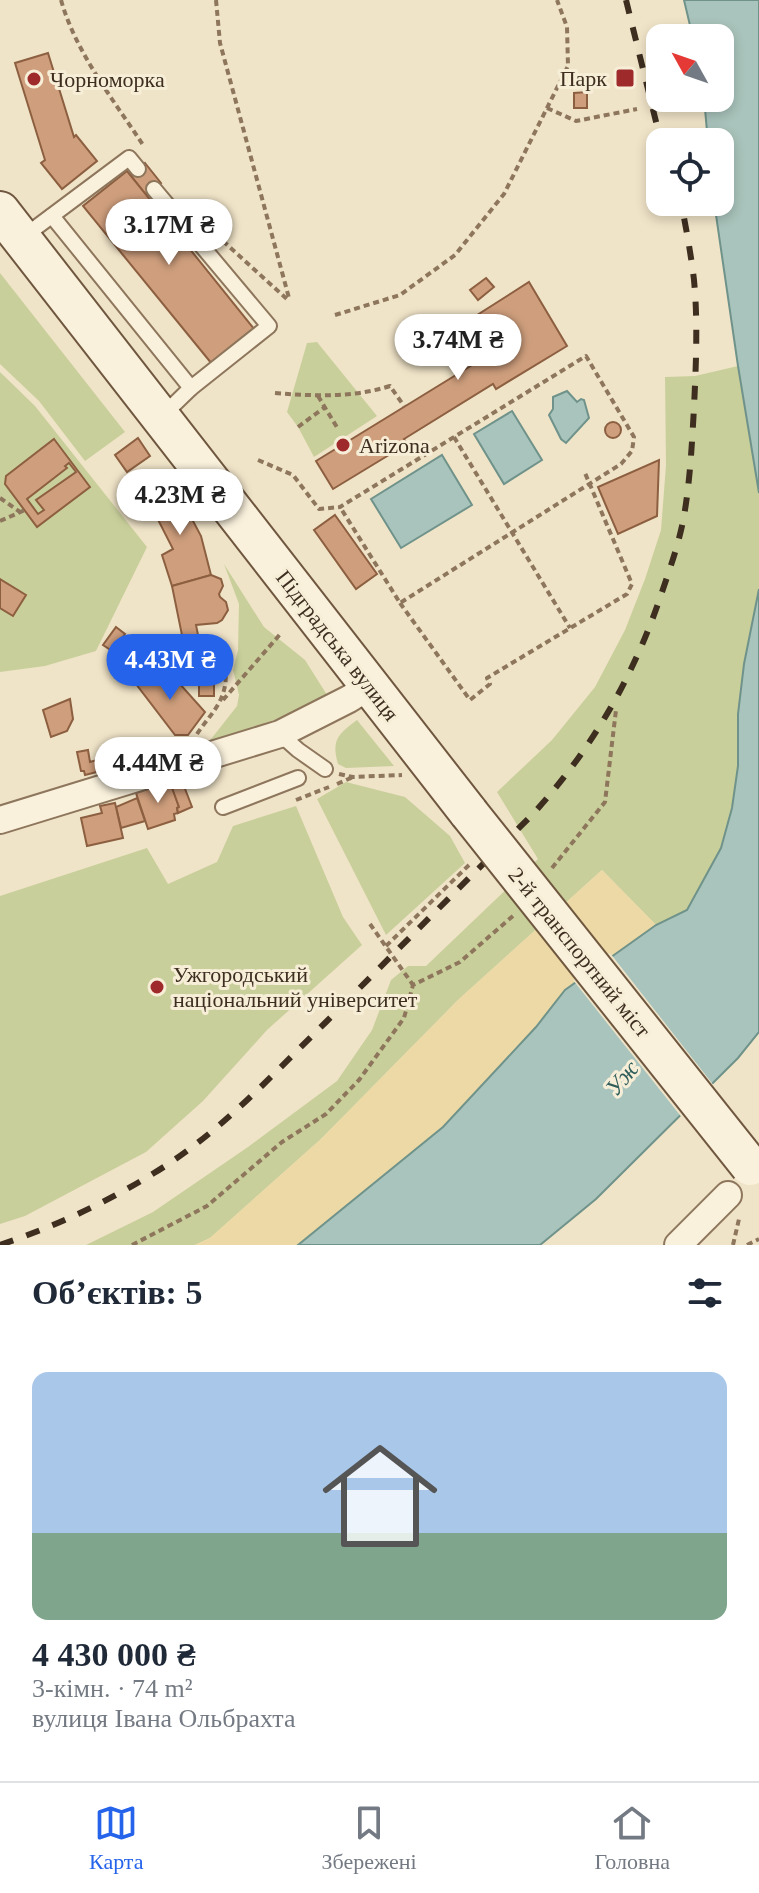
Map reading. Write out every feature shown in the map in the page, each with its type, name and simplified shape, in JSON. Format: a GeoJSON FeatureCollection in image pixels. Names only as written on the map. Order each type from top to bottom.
{"type":"FeatureCollection","features":[{"type":"Feature","properties":{"kind":"main road","name":"Підградська вулиця"},"geometry":{"type":"LineString","coordinates":[[11,225],[469,813]]}},
{"type":"Feature","properties":{"kind":"main road","name":"2-й транспортний міст"},"geometry":{"type":"LineString","coordinates":[[469,813],[746,1179]]}},
{"type":"Feature","properties":{"kind":"street"},"geometry":{"type":"LineString","coordinates":[[0,820],[280,734],[370,686]]}},
{"type":"Feature","properties":{"kind":"street"},"geometry":{"type":"LineString","coordinates":[[678,1245],[746,1179]]}},
{"type":"Feature","properties":{"kind":"lane"},"geometry":{"type":"LineString","coordinates":[[11,225],[52,216],[129,158],[138,169]]}},
{"type":"Feature","properties":{"kind":"lane"},"geometry":{"type":"LineString","coordinates":[[154,189],[269,326],[191,388],[160,418]]}},
{"type":"Feature","properties":{"kind":"lane"},"geometry":{"type":"LineString","coordinates":[[52,216],[191,388]]}},
{"type":"Feature","properties":{"kind":"lane"},"geometry":{"type":"LineString","coordinates":[[280,734],[325,769]]}},
{"type":"Feature","properties":{"kind":"lane"},"geometry":{"type":"LineString","coordinates":[[223,807],[298,778]]}},
{"type":"Feature","properties":{"kind":"path"},"geometry":{"type":"LineString","coordinates":[[61,0],[67,24],[148,151]]}},
{"type":"Feature","properties":{"kind":"path"},"geometry":{"type":"LineString","coordinates":[[214,233],[289,301],[220,43],[216,0]]}},
{"type":"Feature","properties":{"kind":"path"},"geometry":{"type":"LineString","coordinates":[[335,315],[400,295],[455,255],[504,194],[568,66],[567,27],[557,0]]}},
{"type":"Feature","properties":{"kind":"path"},"geometry":{"type":"LineString","coordinates":[[546,108],[576,121],[637,109]]}},
{"type":"Feature","properties":{"kind":"path"},"geometry":{"type":"LineString","coordinates":[[258,460],[293,475],[319,509],[340,507],[586,356],[634,437],[632,451],[627,458],[400,603]]}},
{"type":"Feature","properties":{"kind":"path"},"geometry":{"type":"LineString","coordinates":[[275,393],[318,396],[368,393],[390,386],[404,406]]}},
{"type":"Feature","properties":{"kind":"path"},"geometry":{"type":"LineString","coordinates":[[318,396],[338,429]]}},
{"type":"Feature","properties":{"kind":"path"},"geometry":{"type":"LineString","coordinates":[[298,427],[325,407]]}},
{"type":"Feature","properties":{"kind":"path"},"geometry":{"type":"LineString","coordinates":[[454,437],[570,628]]}},
{"type":"Feature","properties":{"kind":"path"},"geometry":{"type":"LineString","coordinates":[[340,507],[400,603],[470,700],[490,684],[487,678],[627,594],[632,584],[585,473]]}},
{"type":"Feature","properties":{"kind":"path"},"geometry":{"type":"LineString","coordinates":[[0,498],[22,511],[0,521]]}},
{"type":"Feature","properties":{"kind":"path"},"geometry":{"type":"LineString","coordinates":[[185,764],[199,731],[282,632]]}},
{"type":"Feature","properties":{"kind":"path"},"geometry":{"type":"LineString","coordinates":[[219,704],[225,689],[226,645]]}},
{"type":"Feature","properties":{"kind":"path"},"geometry":{"type":"LineString","coordinates":[[550,871],[605,802],[616,710]]}},
{"type":"Feature","properties":{"kind":"path"},"geometry":{"type":"LineString","coordinates":[[325,769],[353,777],[416,774]]}},
{"type":"Feature","properties":{"kind":"path"},"geometry":{"type":"LineString","coordinates":[[386,946],[474,860]]}},
{"type":"Feature","properties":{"kind":"path"},"geometry":{"type":"LineString","coordinates":[[132,1245],[207,1206],[282,1142],[326,1114],[359,1080],[404,1018],[413,985],[460,962],[513,917],[522,905]]}},
{"type":"Feature","properties":{"kind":"path"},"geometry":{"type":"LineString","coordinates":[[370,924],[413,985]]}},
{"type":"Feature","properties":{"kind":"path"},"geometry":{"type":"LineString","coordinates":[[747,1245],[759,1239]]}},
{"type":"Feature","properties":{"kind":"green space"},"geometry":{"type":"Polygon","coordinates":[[[0,273],[125,432],[85,461],[39,401],[0,364],[0,273]]]}},
{"type":"Feature","properties":{"kind":"green space"},"geometry":{"type":"Polygon","coordinates":[[[317,342],[377,416],[314,457],[287,412],[307,343],[317,342]]]}},
{"type":"Feature","properties":{"kind":"green space"},"geometry":{"type":"Polygon","coordinates":[[[738,366],[759,493],[759,589],[744,664],[738,766],[732,808],[721,848],[687,910],[656,925],[602,870],[458,1000],[321,1139],[210,1238],[195,1245],[86,1245],[153,1212],[337,1081],[372,1030],[391,980],[408,966],[426,966],[538,859],[497,792],[552,740],[595,687],[625,630],[661,530],[666,465],[665,377],[695,376],[738,366]]]}},
{"type":"Feature","properties":{"kind":"green space"},"geometry":{"type":"Polygon","coordinates":[[[0,372],[35,406],[147,547],[96,651],[45,666],[0,672],[0,372]]]}},
{"type":"Feature","properties":{"kind":"green space"},"geometry":{"type":"Polygon","coordinates":[[[224,564],[264,627],[305,660],[329,698],[204,748],[237,706],[239,695],[233,670],[238,650],[239,604],[224,564]]]}},
{"type":"Feature","properties":{"kind":"green space"},"geometry":{"type":"Polygon","coordinates":[[[357,720],[394,766],[346,768],[338,764],[335,749],[338,738],[357,720]]]}},
{"type":"Feature","properties":{"kind":"green space"},"geometry":{"type":"Polygon","coordinates":[[[346,782],[405,797],[450,836],[465,863],[386,935],[317,799],[346,782]]]}},
{"type":"Feature","properties":{"kind":"green space","name":"Ужгородський національний університет"},"geometry":{"type":"Polygon","coordinates":[[[296,806],[343,917],[362,945],[267,1030],[203,1101],[146,1152],[25,1216],[0,1224],[0,896],[147,848],[168,884],[217,862],[233,826],[296,806]]]}},
{"type":"Feature","properties":{"kind":"sand"},"geometry":{"type":"Polygon","coordinates":[[[602,870],[656,925],[565,990],[536,1027],[443,1127],[298,1245],[195,1245],[210,1238],[321,1139],[458,1000],[602,870]]]}},
{"type":"Feature","properties":{"kind":"water"},"geometry":{"type":"Polygon","coordinates":[[[684,0],[759,0],[759,493],[716,216],[734,216],[734,128],[707,128],[705,112],[734,112],[734,24],[690,24],[684,0]]]}},
{"type":"Feature","properties":{"kind":"water"},"geometry":{"type":"Polygon","coordinates":[[[567,391],[577,402],[584,400],[589,418],[566,443],[549,415],[553,409],[553,397],[567,391]]]}},
{"type":"Feature","properties":{"kind":"water"},"geometry":{"type":"Polygon","coordinates":[[[512,411],[542,460],[504,484],[474,434],[512,411]]]}},
{"type":"Feature","properties":{"kind":"water"},"geometry":{"type":"Polygon","coordinates":[[[442,455],[472,505],[401,548],[371,499],[442,455]]]}},
{"type":"Feature","properties":{"kind":"water","name":"Уж"},"geometry":{"type":"Polygon","coordinates":[[[759,589],[759,1032],[738,1058],[596,1199],[540,1245],[298,1245],[443,1127],[536,1027],[565,990],[656,925],[687,910],[721,848],[732,808],[738,766],[738,714],[744,664],[759,589]]]}},
{"type":"Feature","properties":{"kind":"pier"},"geometry":{"type":"Polygon","coordinates":[[[610,953],[715,1087],[683,1119],[573,980],[610,953]]]}},
{"type":"Feature","properties":{"kind":"building"},"geometry":{"type":"Polygon","coordinates":[[[48,53],[74,137],[76,135],[97,161],[62,189],[41,163],[45,160],[15,63],[48,53]]]}},
{"type":"Feature","properties":{"kind":"building"},"geometry":{"type":"Polygon","coordinates":[[[587,92],[587,108],[574,108],[574,93],[587,92]]]}},
{"type":"Feature","properties":{"kind":"building"},"geometry":{"type":"Polygon","coordinates":[[[145,163],[161,183],[146,195],[130,175],[145,163]]]}},
{"type":"Feature","properties":{"kind":"building"},"geometry":{"type":"Polygon","coordinates":[[[127,171],[255,330],[212,364],[83,206],[127,171]]]}},
{"type":"Feature","properties":{"kind":"building"},"geometry":{"type":"Polygon","coordinates":[[[486,278],[494,287],[478,300],[470,290],[486,278]]]}},
{"type":"Feature","properties":{"kind":"building"},"geometry":{"type":"Polygon","coordinates":[[[529,282],[567,346],[496,389],[493,384],[404,439],[407,444],[333,489],[316,461],[495,351],[474,317],[529,282]]]}},
{"type":"Feature","properties":{"kind":"building"},"geometry":{"type":"Polygon","coordinates":[[[613,422],[619,424],[619,436],[613,438],[607,436],[605,430],[607,424],[613,422]]]}},
{"type":"Feature","properties":{"kind":"building"},"geometry":{"type":"Polygon","coordinates":[[[138,438],[150,456],[127,472],[115,455],[138,438]]]}},
{"type":"Feature","properties":{"kind":"building"},"geometry":{"type":"Polygon","coordinates":[[[54,439],[90,487],[37,527],[5,484],[6,476],[54,439]],[[69,463],[65,466],[67,468],[27,499],[38,514],[44,510],[36,500],[76,472],[69,463]]]}},
{"type":"Feature","properties":{"kind":"building"},"geometry":{"type":"Polygon","coordinates":[[[659,460],[657,516],[618,534],[598,487],[659,460]]]}},
{"type":"Feature","properties":{"kind":"building"},"geometry":{"type":"Polygon","coordinates":[[[167,476],[201,536],[211,575],[172,586],[162,555],[173,549],[149,502],[159,496],[156,492],[164,487],[159,480],[167,476]]]}},
{"type":"Feature","properties":{"kind":"building"},"geometry":{"type":"Polygon","coordinates":[[[335,515],[377,574],[356,589],[314,530],[335,515]]]}},
{"type":"Feature","properties":{"kind":"building"},"geometry":{"type":"Polygon","coordinates":[[[211,575],[221,579],[223,586],[219,594],[228,610],[217,623],[196,625],[200,645],[184,645],[172,586],[211,575]]]}},
{"type":"Feature","properties":{"kind":"building"},"geometry":{"type":"Polygon","coordinates":[[[0,579],[26,595],[13,616],[0,608],[0,579]]]}},
{"type":"Feature","properties":{"kind":"building"},"geometry":{"type":"Polygon","coordinates":[[[116,627],[125,634],[112,651],[103,645],[116,627]]]}},
{"type":"Feature","properties":{"kind":"building"},"geometry":{"type":"Polygon","coordinates":[[[155,669],[164,678],[171,674],[205,712],[188,735],[175,735],[133,680],[143,670],[149,676],[155,669]]]}},
{"type":"Feature","properties":{"kind":"building"},"geometry":{"type":"Polygon","coordinates":[[[199,683],[214,683],[214,696],[199,696],[199,683]]]}},
{"type":"Feature","properties":{"kind":"building"},"geometry":{"type":"Polygon","coordinates":[[[70,699],[73,719],[67,731],[51,737],[43,710],[70,699]]]}},
{"type":"Feature","properties":{"kind":"building"},"geometry":{"type":"Polygon","coordinates":[[[119,744],[122,754],[133,752],[136,762],[85,775],[81,771],[77,752],[88,750],[90,762],[111,756],[109,747],[119,744]]]}},
{"type":"Feature","properties":{"kind":"building"},"geometry":{"type":"Polygon","coordinates":[[[170,781],[179,807],[178,813],[174,814],[175,820],[148,829],[136,793],[170,781]]]}},
{"type":"Feature","properties":{"kind":"building"},"geometry":{"type":"Polygon","coordinates":[[[182,781],[192,807],[178,813],[179,807],[171,785],[182,781]]]}},
{"type":"Feature","properties":{"kind":"building"},"geometry":{"type":"Polygon","coordinates":[[[137,798],[145,821],[121,828],[116,807],[137,798]]]}},
{"type":"Feature","properties":{"kind":"building"},"geometry":{"type":"Polygon","coordinates":[[[115,803],[123,838],[87,846],[81,818],[102,813],[100,806],[115,803]]]}},
{"type":"Feature","properties":{"kind":"railway"},"geometry":{"type":"LineString","coordinates":[[626,0],[658,128]]}},
{"type":"Feature","properties":{"kind":"railway"},"geometry":{"type":"LineString","coordinates":[[0,1245],[59,1222],[117,1194],[178,1157],[223,1122],[531,816],[590,741],[622,686],[649,628],[674,557],[684,516],[692,449],[696,328],[694,280],[684,216]]}},
{"type":"Feature","properties":{"kind":"place","name":"Парк"},"geometry":{"type":"Point","coordinates":[625,78]}},
{"type":"Feature","properties":{"kind":"place","name":"Чорноморка"},"geometry":{"type":"Point","coordinates":[34,79]}},
{"type":"Feature","properties":{"kind":"place","name":"Arizona"},"geometry":{"type":"Point","coordinates":[343,445]}},
{"type":"Feature","properties":{"kind":"place","name":"Ужгородський національний університет"},"geometry":{"type":"Point","coordinates":[157,987]}}]}
